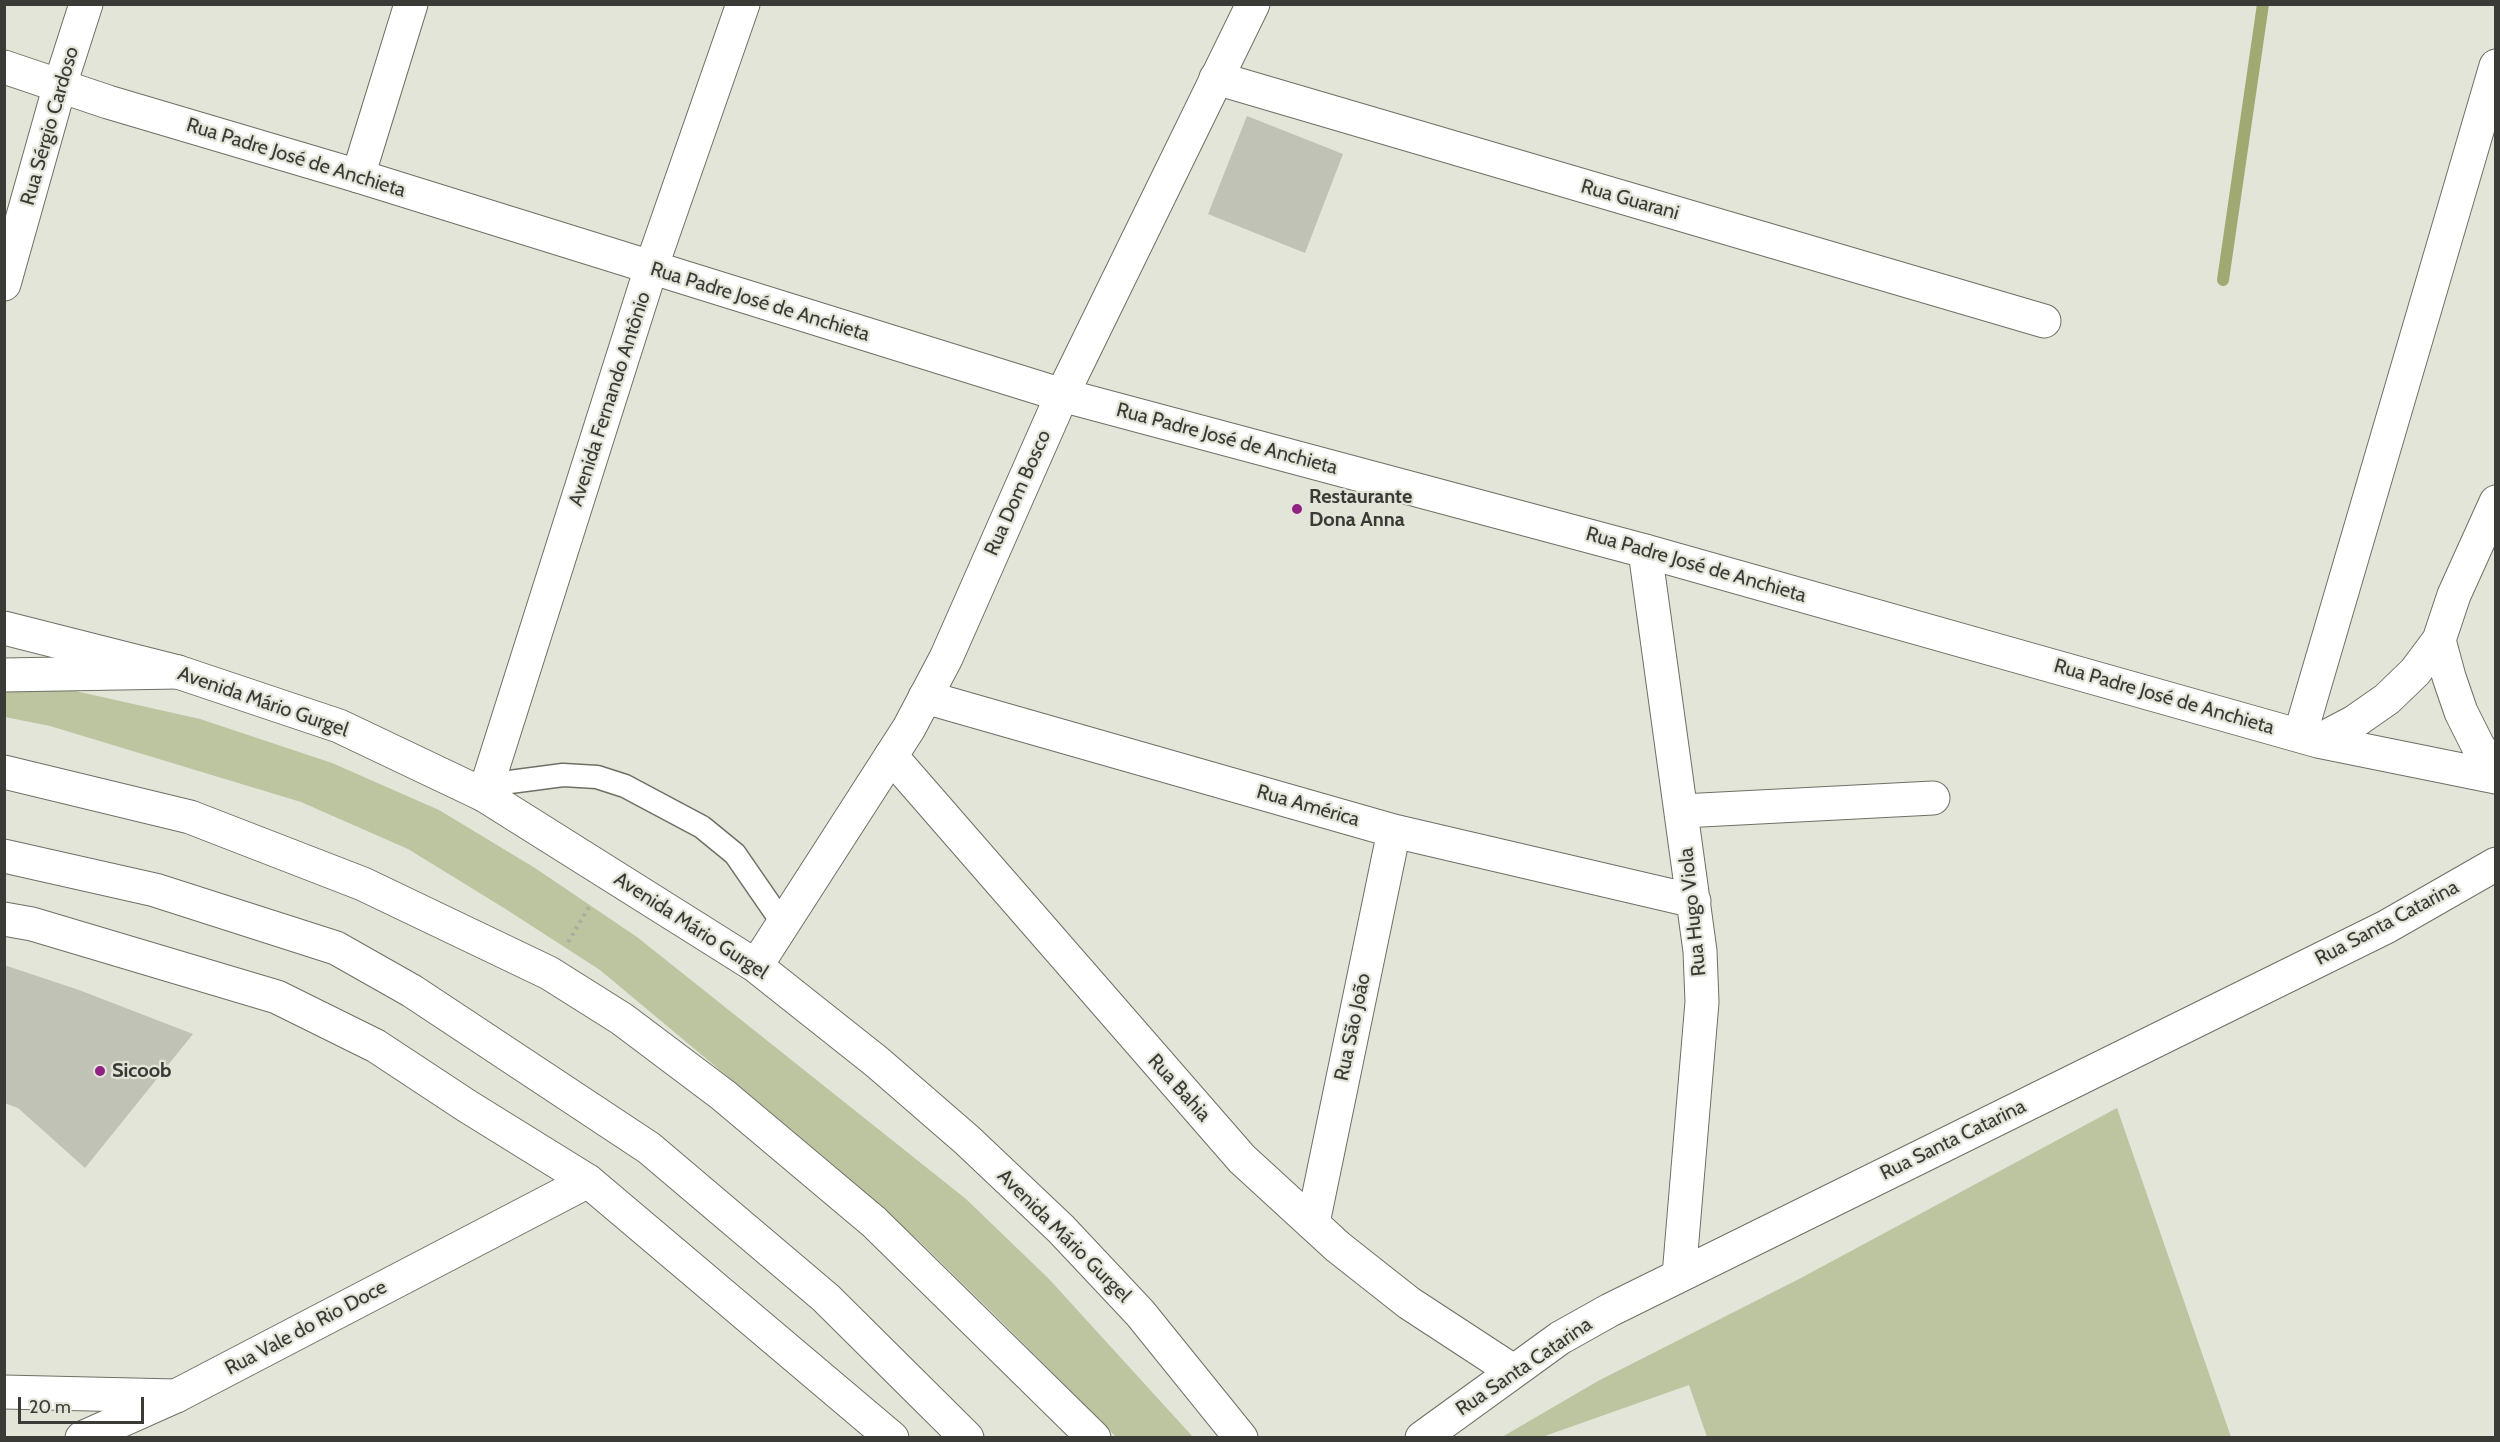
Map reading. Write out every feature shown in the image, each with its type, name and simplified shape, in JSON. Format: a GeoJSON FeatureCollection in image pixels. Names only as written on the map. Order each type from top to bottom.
{"type":"FeatureCollection","features":[{"type":"Feature","properties":{"kind":"street","name":"Rua Sérgio Cardoso"},"geometry":{"type":"LineString","coordinates":[[4,284],[60,85],[86,4]]}},
{"type":"Feature","properties":{"kind":"street"},"geometry":{"type":"LineString","coordinates":[[358,176],[411,4]]}},
{"type":"Feature","properties":{"kind":"street","name":"Avenida Fernando Antônio"},"geometry":{"type":"LineString","coordinates":[[486,790],[651,268],[743,4]]}},
{"type":"Feature","properties":{"kind":"street","name":"Rua Dom Bosco"},"geometry":{"type":"LineString","coordinates":[[756,966],[891,756],[946,658],[1062,394],[1253,4]]}},
{"type":"Feature","properties":{"kind":"street"},"geometry":{"type":"LineString","coordinates":[[2309,738],[2496,66]]}},
{"type":"Feature","properties":{"kind":"street","name":"Rua Padre José de Anchieta"},"geometry":{"type":"LineString","coordinates":[[4,67],[108,102],[358,176],[1062,394],[1645,551],[2309,738],[2496,774]]}},
{"type":"Feature","properties":{"kind":"street","name":"Rua Guarani"},"geometry":{"type":"LineString","coordinates":[[1216,78],[2044,321]]}},
{"type":"Feature","properties":{"kind":"street"},"geometry":{"type":"LineString","coordinates":[[2309,738],[2354,722],[2386,699],[2415,672],[2439,640],[2454,596],[2496,502]]}},
{"type":"Feature","properties":{"kind":"street","name":"Rua Hugo Viola"},"geometry":{"type":"LineString","coordinates":[[1645,551],[1700,951],[1702,1002],[1679,1276]]}},
{"type":"Feature","properties":{"kind":"street","name":"Avenida Mário Gurgel"},"geometry":{"type":"LineString","coordinates":[[4,628],[178,672],[339,726],[486,790],[756,966],[877,1062],[967,1140],[1061,1229],[1140,1313],[1241,1437]]}},
{"type":"Feature","properties":{"kind":"street"},"geometry":{"type":"LineString","coordinates":[[2439,640],[2461,712],[2478,746],[2496,774]]}},
{"type":"Feature","properties":{"kind":"street"},"geometry":{"type":"LineString","coordinates":[[4,675],[178,672]]}},
{"type":"Feature","properties":{"kind":"street","name":"Rua América"},"geometry":{"type":"LineString","coordinates":[[925,697],[1394,831],[1694,901]]}},
{"type":"Feature","properties":{"kind":"street","name":"Rua Bahia"},"geometry":{"type":"LineString","coordinates":[[891,756],[1242,1159],[1338,1247],[1409,1303],[1513,1371]]}},
{"type":"Feature","properties":{"kind":"street"},"geometry":{"type":"LineString","coordinates":[[4,772],[190,818],[363,884],[549,972],[622,1019],[723,1095],[874,1222],[1094,1437]]}},
{"type":"Feature","properties":{"kind":"street"},"geometry":{"type":"LineString","coordinates":[[1682,811],[1933,798]]}},
{"type":"Feature","properties":{"kind":"street","name":"Rua São João"},"geometry":{"type":"LineString","coordinates":[[1312,1223],[1394,831]]}},
{"type":"Feature","properties":{"kind":"street"},"geometry":{"type":"LineString","coordinates":[[4,856],[155,890],[336,948],[412,991],[649,1148],[826,1298],[967,1437]]}},
{"type":"Feature","properties":{"kind":"street","name":"Rua Santa Catarina"},"geometry":{"type":"LineString","coordinates":[[1422,1437],[1560,1338],[1679,1276],[2386,927],[2496,864]]}},
{"type":"Feature","properties":{"kind":"street"},"geometry":{"type":"LineString","coordinates":[[4,919],[32,924],[277,997],[375,1046],[588,1181],[892,1437]]}},
{"type":"Feature","properties":{"kind":"street","name":"Rua Vale do Rio Doce"},"geometry":{"type":"LineString","coordinates":[[4,1392],[176,1396],[588,1181]]}},
{"type":"Feature","properties":{"kind":"street"},"geometry":{"type":"LineString","coordinates":[[82,1437],[176,1396]]}},
{"type":"Feature","properties":{"kind":"lane"},"geometry":{"type":"LineString","coordinates":[[486,790],[563,775],[597,777],[625,786],[702,827],[735,854],[784,925]]}},
{"type":"Feature","properties":{"kind":"green space"},"geometry":{"type":"Polygon","coordinates":[[[4,675],[200,719],[332,763],[439,810],[535,868],[637,937],[966,1199],[1049,1279],[1193,1437],[1116,1437],[918,1240],[830,1162],[600,970],[504,908],[408,849],[301,802],[50,726],[5,717],[4,675]]]}},
{"type":"Feature","properties":{"kind":"green space"},"geometry":{"type":"Polygon","coordinates":[[[2117,1108],[2231,1437],[1707,1437],[1689,1385],[1542,1437],[1502,1437],[1598,1381],[1799,1279],[2117,1108]]]}},
{"type":"Feature","properties":{"kind":"building"},"geometry":{"type":"Polygon","coordinates":[[[1247,116],[1343,154],[1305,253],[1208,214],[1247,116]]]}},
{"type":"Feature","properties":{"kind":"building","name":"Sicoob"},"geometry":{"type":"Polygon","coordinates":[[[4,965],[79,990],[193,1034],[85,1168],[18,1108],[4,1103],[4,965]]]}},
{"type":"Feature","properties":{"kind":"waterway"},"geometry":{"type":"LineString","coordinates":[[2223,280],[2263,4]]}},
{"type":"Feature","properties":{"kind":"place","name":"Restaurante Dona Anna"},"geometry":{"type":"Point","coordinates":[1297,509]}},
{"type":"Feature","properties":{"kind":"place","name":"Sicoob"},"geometry":{"type":"Point","coordinates":[100,1071]}}]}
